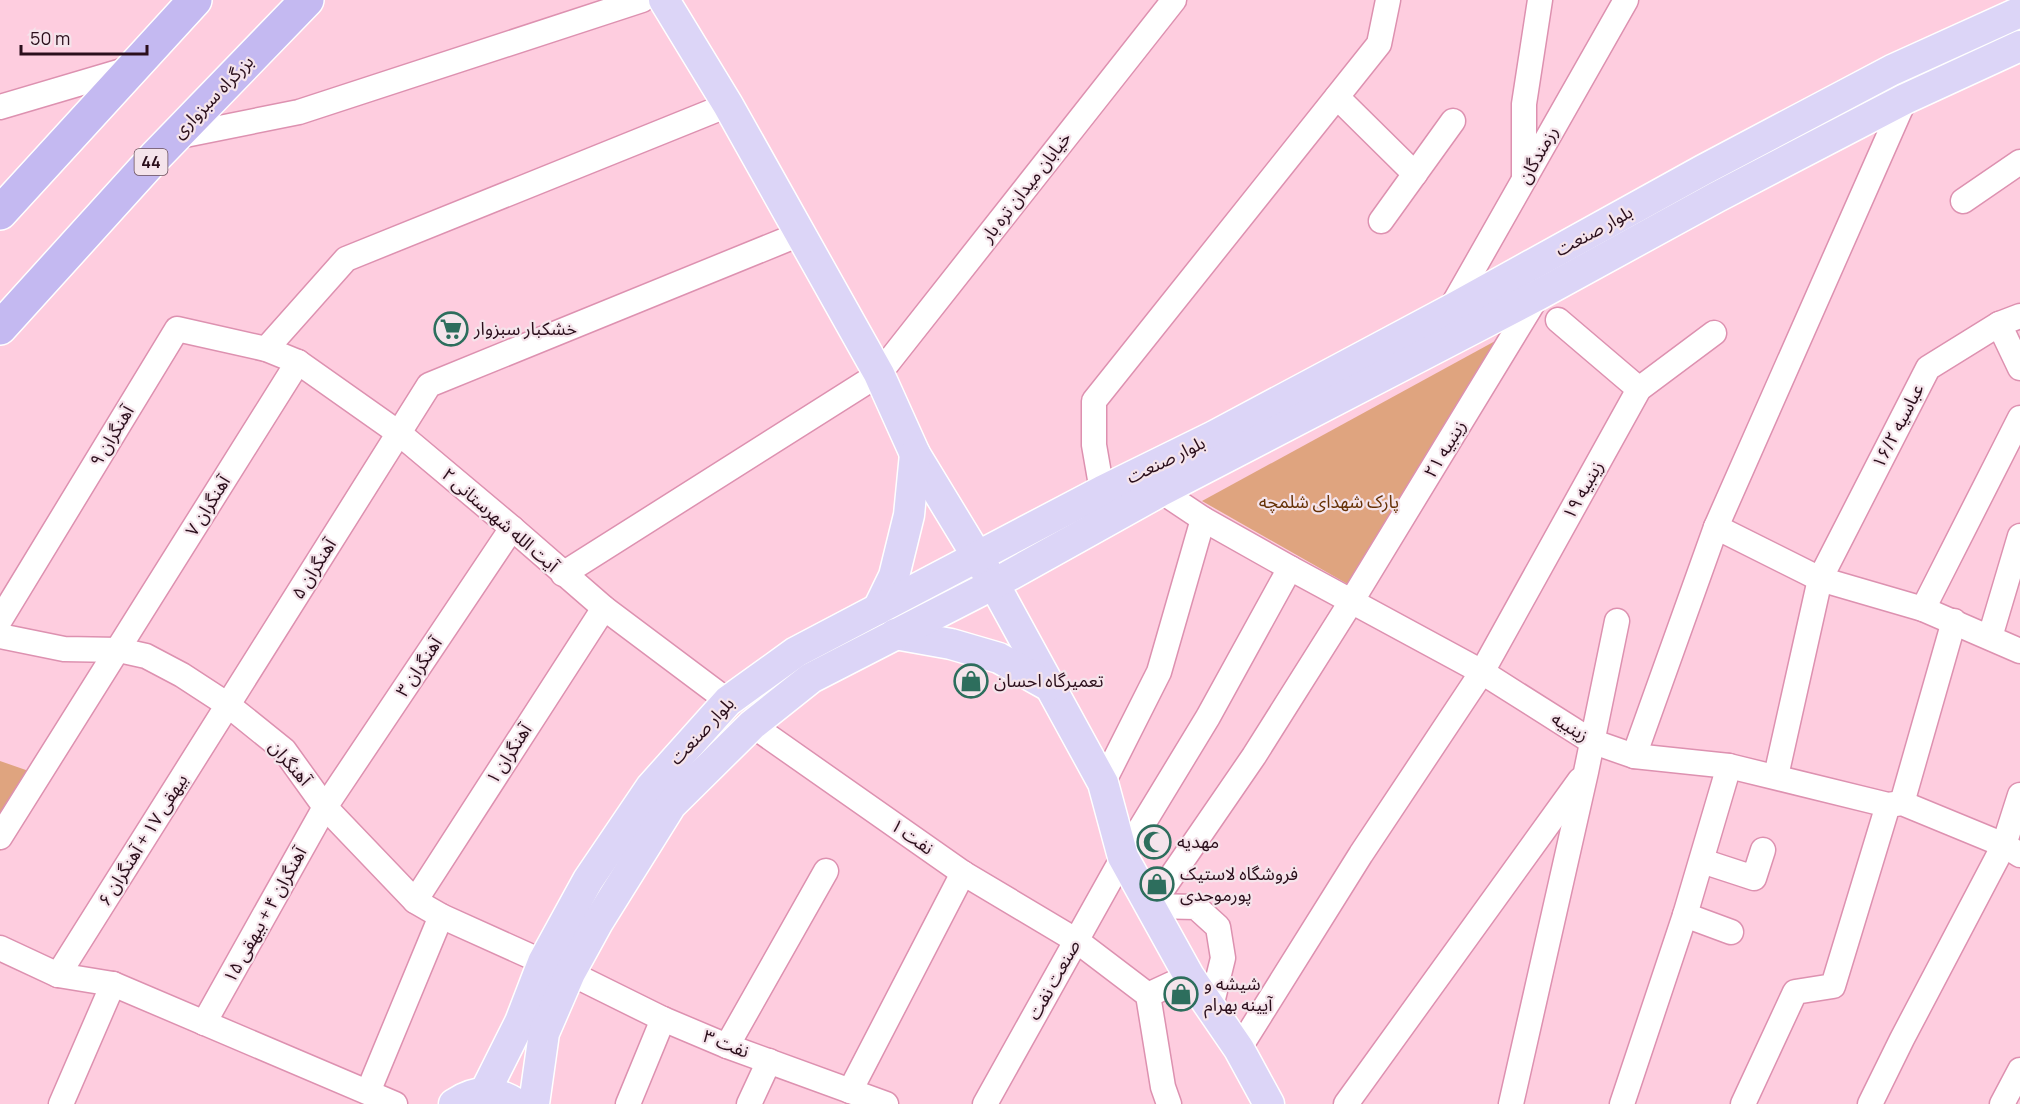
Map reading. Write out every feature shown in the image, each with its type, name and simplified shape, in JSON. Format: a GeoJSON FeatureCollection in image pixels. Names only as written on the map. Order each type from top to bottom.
{"type":"FeatureCollection","features":[{"type":"Feature","properties":{"kind":"highway"},"geometry":{"type":"LineString","coordinates":[[0,213],[195,0]]}},
{"type":"Feature","properties":{"kind":"highway","name":"بزرگراه سبزواری"},"geometry":{"type":"LineString","coordinates":[[0,328],[175,137],[305,2]]}},
{"type":"Feature","properties":{"kind":"main road"},"geometry":{"type":"LineString","coordinates":[[664,0],[728,105],[879,374],[915,454],[994,584],[1103,783],[1124,857],[1189,976],[1239,1049],[1269,1104]]}},
{"type":"Feature","properties":{"kind":"main road","name":"بلوار صنعت"},"geometry":{"type":"LineString","coordinates":[[485,1092],[520,1022],[557,967],[598,922],[671,805],[752,725],[811,678],[994,584],[1161,491],[1219,447],[1450,310],[1703,170],[2015,9]]}},
{"type":"Feature","properties":{"kind":"main road","name":"بلوار صنعت"},"geometry":{"type":"LineString","coordinates":[[534,1104],[544,1033],[557,967],[588,880],[651,787],[728,701],[796,652],[1102,491],[1219,447],[1538,295],[1717,197],[1905,99],[2020,46]]}},
{"type":"Feature","properties":{"kind":"main road"},"geometry":{"type":"LineString","coordinates":[[1703,170],[1717,197]]}},
{"type":"Feature","properties":{"kind":"main road"},"geometry":{"type":"LineString","coordinates":[[878,609],[894,576],[909,515],[915,454]]}},
{"type":"Feature","properties":{"kind":"main road"},"geometry":{"type":"LineString","coordinates":[[895,634],[951,644],[999,658],[1049,686]]}},
{"type":"Feature","properties":{"kind":"main road"},"geometry":{"type":"LineString","coordinates":[[796,652],[811,678]]}},
{"type":"Feature","properties":{"kind":"main road"},"geometry":{"type":"LineString","coordinates":[[454,1104],[466,1096],[485,1092],[504,1096],[518,1104]]}},
{"type":"Feature","properties":{"kind":"street"},"geometry":{"type":"LineString","coordinates":[[175,137],[299,112],[642,0]]}},
{"type":"Feature","properties":{"kind":"street","name":"خیابان میدان تره بار"},"geometry":{"type":"LineString","coordinates":[[563,574],[879,374],[1174,0]]}},
{"type":"Feature","properties":{"kind":"street"},"geometry":{"type":"LineString","coordinates":[[1102,491],[1095,445],[1094,401],[1379,44],[1388,0]]}},
{"type":"Feature","properties":{"kind":"street"},"geometry":{"type":"LineString","coordinates":[[1524,180],[1524,104],[1540,0]]}},
{"type":"Feature","properties":{"kind":"street","name":"رزمندگان"},"geometry":{"type":"LineString","coordinates":[[1450,310],[1626,0]]}},
{"type":"Feature","properties":{"kind":"street"},"geometry":{"type":"LineString","coordinates":[[0,107],[135,67]]}},
{"type":"Feature","properties":{"kind":"street"},"geometry":{"type":"LineString","coordinates":[[1336,97],[1415,174]]}},
{"type":"Feature","properties":{"kind":"street"},"geometry":{"type":"LineString","coordinates":[[1634,756],[1716,527],[1905,99]]}},
{"type":"Feature","properties":{"kind":"street"},"geometry":{"type":"LineString","coordinates":[[266,349],[346,259],[728,105]]}},
{"type":"Feature","properties":{"kind":"street"},"geometry":{"type":"LineString","coordinates":[[1381,221],[1453,121]]}},
{"type":"Feature","properties":{"kind":"street"},"geometry":{"type":"LineString","coordinates":[[1963,201],[2020,162]]}},
{"type":"Feature","properties":{"kind":"street","name":"آهنگران ۵"},"geometry":{"type":"LineString","coordinates":[[228,705],[429,385],[800,234]]}},
{"type":"Feature","properties":{"kind":"street","name":"زینبیه ۲۱"},"geometry":{"type":"LineString","coordinates":[[1151,906],[1254,756],[1351,602],[1538,295]]}},
{"type":"Feature","properties":{"kind":"street"},"geometry":{"type":"LineString","coordinates":[[1558,320],[1639,389]]}},
{"type":"Feature","properties":{"kind":"street"},"geometry":{"type":"LineString","coordinates":[[2010,320],[2020,368]]}},
{"type":"Feature","properties":{"kind":"street","name":"عباسیه ۱۶/۲"},"geometry":{"type":"LineString","coordinates":[[1776,776],[1820,579],[1928,368],[2010,320]]}},
{"type":"Feature","properties":{"kind":"street","name":"آهنگران ۹"},"geometry":{"type":"LineString","coordinates":[[0,620],[177,329],[266,349]]}},
{"type":"Feature","properties":{"kind":"street","name":"زینبیه ۱۹"},"geometry":{"type":"LineString","coordinates":[[1239,1049],[1360,854],[1482,672],[1639,389],[1714,333]]}},
{"type":"Feature","properties":{"kind":"street","name":"آیت الله شهرستانی ۲"},"geometry":{"type":"LineString","coordinates":[[266,349],[298,362],[400,434],[604,608],[728,701]]}},
{"type":"Feature","properties":{"kind":"street","name":"آهنگران ۷"},"geometry":{"type":"LineString","coordinates":[[0,837],[298,362]]}},
{"type":"Feature","properties":{"kind":"street"},"geometry":{"type":"LineString","coordinates":[[1923,609],[2020,418]]}},
{"type":"Feature","properties":{"kind":"street","name":"زینبیه"},"geometry":{"type":"LineString","coordinates":[[1161,491],[1203,519],[1482,672],[1592,741],[1634,756],[1730,766],[1895,804],[2012,850]]}},
{"type":"Feature","properties":{"kind":"street"},"geometry":{"type":"LineString","coordinates":[[1103,783],[1159,672],[1203,519]]}},
{"type":"Feature","properties":{"kind":"street"},"geometry":{"type":"LineString","coordinates":[[1716,527],[1820,579],[1923,609],[2020,651]]}},
{"type":"Feature","properties":{"kind":"street","name":"آهنگران ۳"},"geometry":{"type":"LineString","coordinates":[[325,807],[512,528]]}},
{"type":"Feature","properties":{"kind":"street"},"geometry":{"type":"LineString","coordinates":[[1990,637],[2020,536]]}},
{"type":"Feature","properties":{"kind":"street","name":"صنعت نفت"},"geometry":{"type":"LineString","coordinates":[[986,1104],[1124,857],[1208,717],[1290,568]]}},
{"type":"Feature","properties":{"kind":"street","name":"آهنگران ۱"},"geometry":{"type":"LineString","coordinates":[[415,901],[604,608]]}},
{"type":"Feature","properties":{"kind":"street"},"geometry":{"type":"LineString","coordinates":[[1511,1104],[1586,772],[1617,621]]}},
{"type":"Feature","properties":{"kind":"street"},"geometry":{"type":"LineString","coordinates":[[1743,1104],[1795,992],[1833,986],[1954,621]]}},
{"type":"Feature","properties":{"kind":"street","name":"آهنگران"},"geometry":{"type":"LineString","coordinates":[[0,636],[64,649],[119,650],[146,656],[182,675],[228,705],[284,750],[325,807],[415,901],[441,916],[557,967]]}},
{"type":"Feature","properties":{"kind":"street","name":"بیهقی ۱۷ + آهنگران ۶"},"geometry":{"type":"LineString","coordinates":[[58,975],[228,705]]}},
{"type":"Feature","properties":{"kind":"street","name":"نفت ۱"},"geometry":{"type":"LineString","coordinates":[[752,725],[963,873],[1077,941],[1148,995]]}},
{"type":"Feature","properties":{"kind":"street"},"geometry":{"type":"LineString","coordinates":[[1622,1104],[1685,915],[1730,766]]}},
{"type":"Feature","properties":{"kind":"street"},"geometry":{"type":"LineString","coordinates":[[1346,1104],[1586,772]]}},
{"type":"Feature","properties":{"kind":"street"},"geometry":{"type":"LineString","coordinates":[[1870,1104],[1902,1039],[2012,850],[2020,795]]}},
{"type":"Feature","properties":{"kind":"street","name":"آهنگران ۴ + بیهقی ۱۵"},"geometry":{"type":"LineString","coordinates":[[204,1023],[325,807]]}},
{"type":"Feature","properties":{"kind":"street"},"geometry":{"type":"LineString","coordinates":[[1702,861],[1754,878],[1763,850]]}},
{"type":"Feature","properties":{"kind":"street"},"geometry":{"type":"LineString","coordinates":[[727,1046],[826,871]]}},
{"type":"Feature","properties":{"kind":"street"},"geometry":{"type":"LineString","coordinates":[[850,1091],[963,873]]}},
{"type":"Feature","properties":{"kind":"street"},"geometry":{"type":"LineString","coordinates":[[1151,906],[1196,907],[1218,927],[1223,958],[1210,1007]]}},
{"type":"Feature","properties":{"kind":"street"},"geometry":{"type":"LineString","coordinates":[[1685,915],[1731,932]]}},
{"type":"Feature","properties":{"kind":"street"},"geometry":{"type":"LineString","coordinates":[[368,1092],[441,916]]}},
{"type":"Feature","properties":{"kind":"street"},"geometry":{"type":"LineString","coordinates":[[0,948],[58,975],[113,984],[395,1104]]}},
{"type":"Feature","properties":{"kind":"street","name":"نفت ۳"},"geometry":{"type":"LineString","coordinates":[[557,967],[663,1019],[727,1046],[884,1104]]}},
{"type":"Feature","properties":{"kind":"street"},"geometry":{"type":"LineString","coordinates":[[1169,1104],[1163,1087],[1148,995],[1189,976]]}},
{"type":"Feature","properties":{"kind":"street"},"geometry":{"type":"LineString","coordinates":[[61,1104],[113,984]]}},
{"type":"Feature","properties":{"kind":"street"},"geometry":{"type":"LineString","coordinates":[[628,1104],[663,1019]]}},
{"type":"Feature","properties":{"kind":"street"},"geometry":{"type":"LineString","coordinates":[[749,1104],[770,1061]]}},
{"type":"Feature","properties":{"kind":"green space","name":"پارک شهدای شلمچه"},"geometry":{"type":"Polygon","coordinates":[[[1497,340],[1351,586],[1202,501],[1497,340]]]}},
{"type":"Feature","properties":{"kind":"green space"},"geometry":{"type":"Polygon","coordinates":[[[0,761],[46,777],[0,851],[0,761]]]}},
{"type":"Feature","properties":{"kind":"place","name":"خشکبار سبزوار"},"geometry":{"type":"Point","coordinates":[451,329]}},
{"type":"Feature","properties":{"kind":"place","name":"تعمیرگاه احسان"},"geometry":{"type":"Point","coordinates":[971,681]}},
{"type":"Feature","properties":{"kind":"place","name":"مهدیه"},"geometry":{"type":"Point","coordinates":[1154,842]}},
{"type":"Feature","properties":{"kind":"place","name":"فروشگاه لاستیک پورموحدی"},"geometry":{"type":"Point","coordinates":[1157,884]}},
{"type":"Feature","properties":{"kind":"place","name":"شیشه و آیینه بهرام"},"geometry":{"type":"Point","coordinates":[1181,994]}}]}
